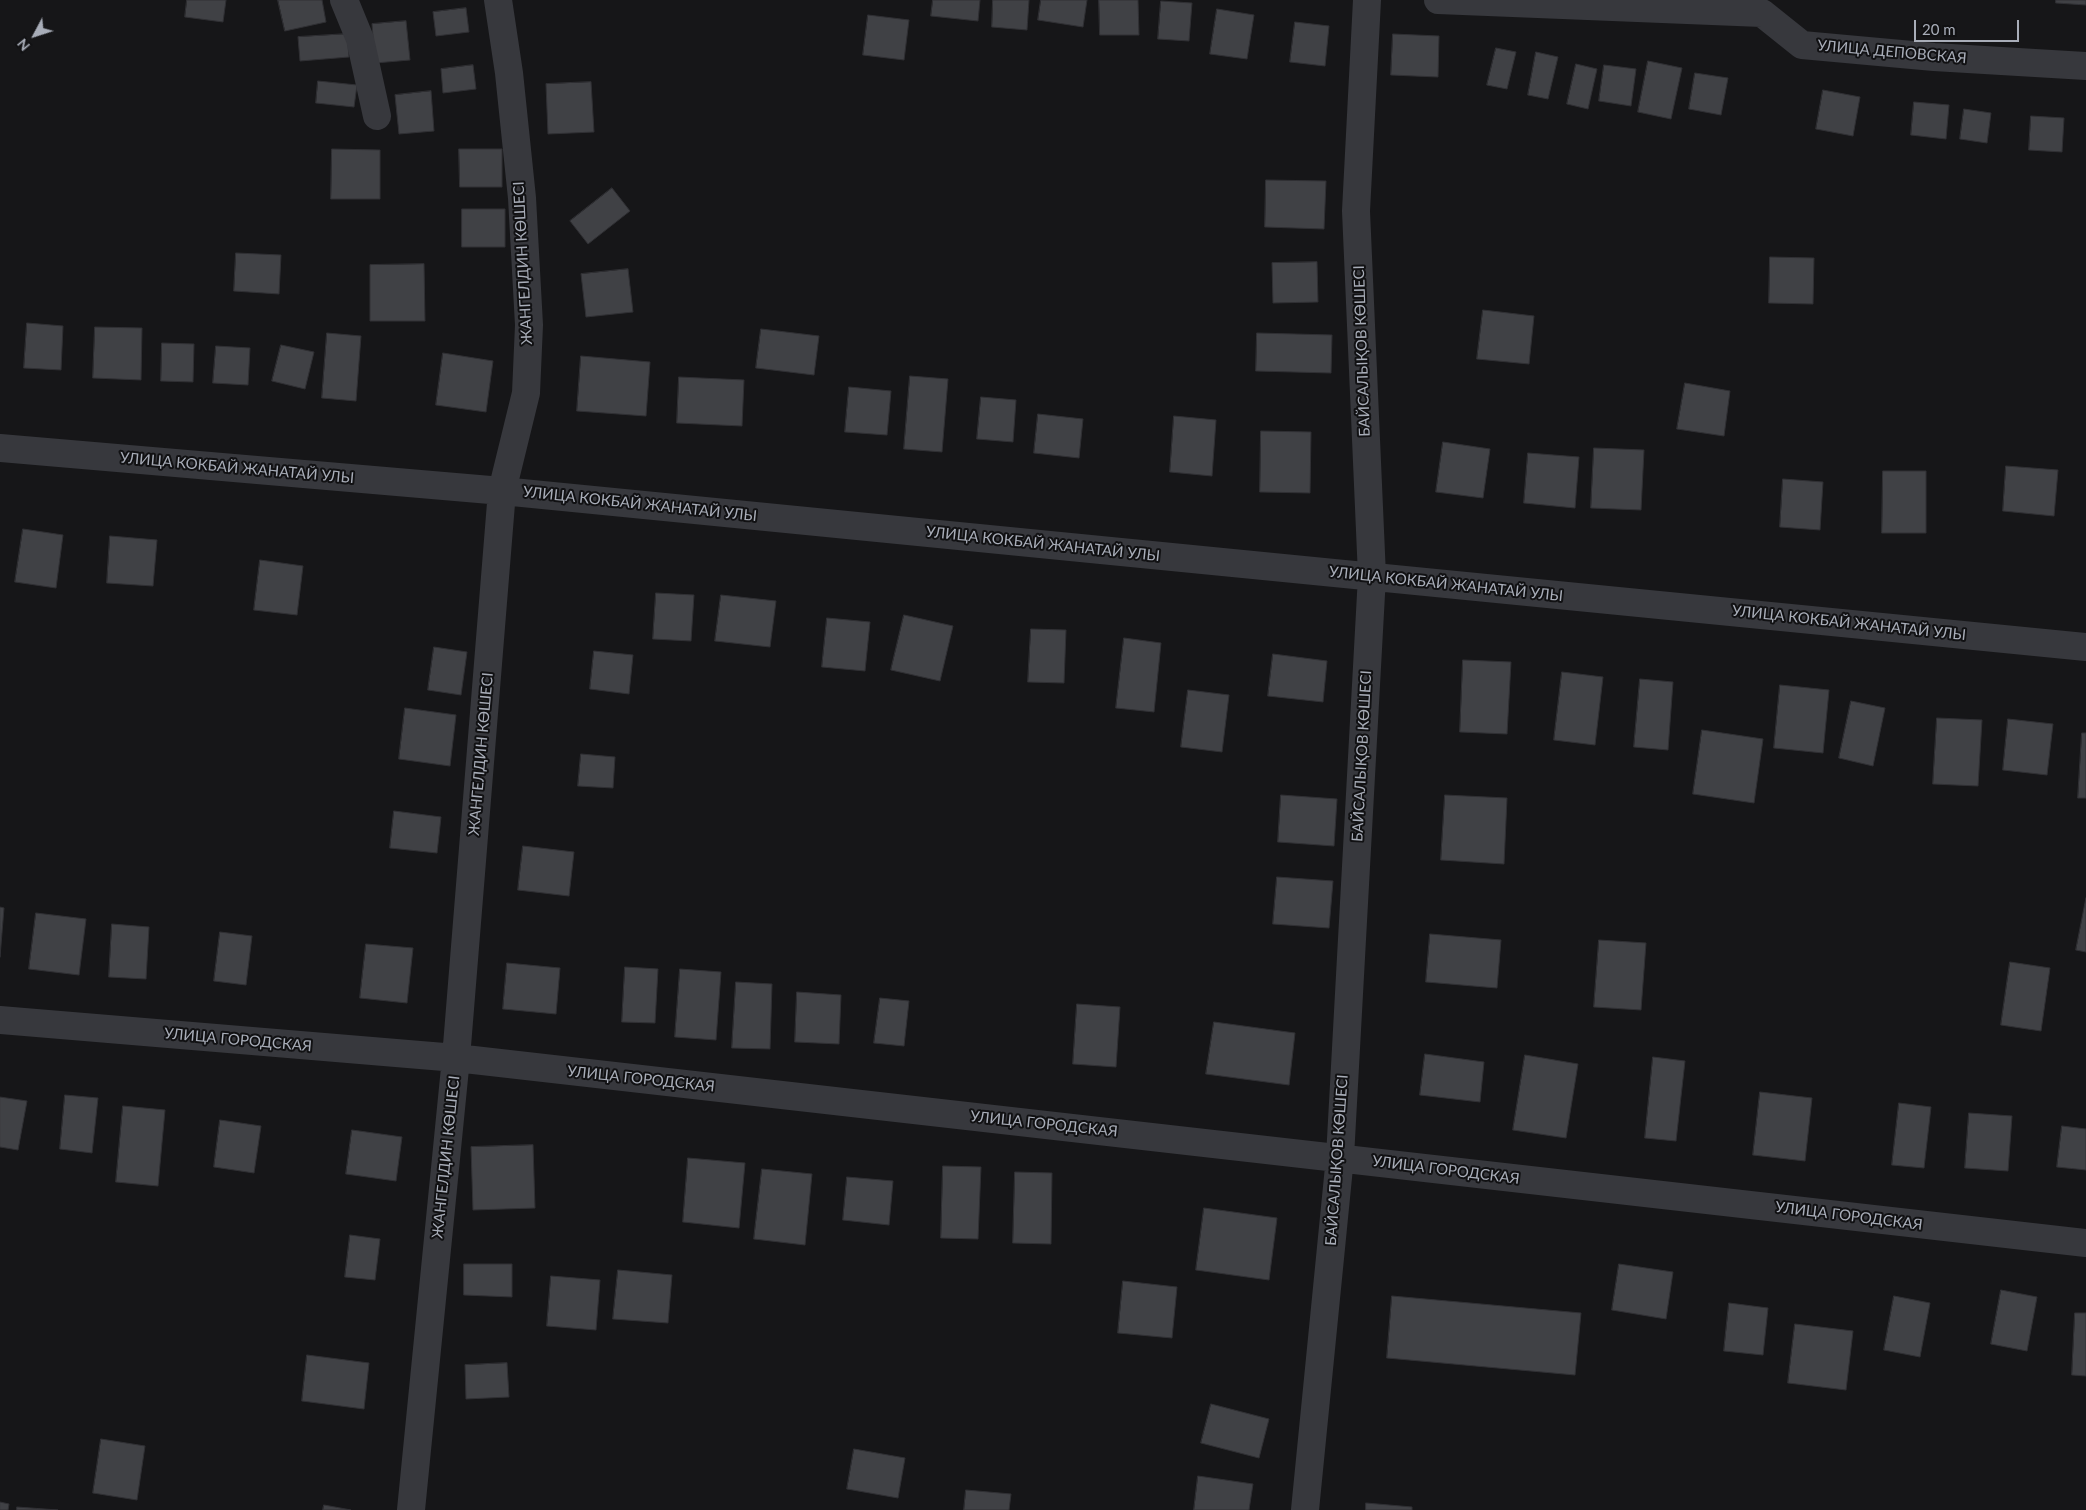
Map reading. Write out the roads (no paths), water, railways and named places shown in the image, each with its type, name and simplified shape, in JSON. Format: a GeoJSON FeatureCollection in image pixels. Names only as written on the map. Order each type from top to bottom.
{"type":"FeatureCollection","features":[{"type":"Feature","properties":{"kind":"street"},"geometry":{"type":"LineString","coordinates":[[344,0],[360,39],[377,116]]}},
{"type":"Feature","properties":{"kind":"street","name":"ЖАНГЕЛДИН КӨШЕСІ"},"geometry":{"type":"LineString","coordinates":[[410,1510],[456,1058],[502,491],[526,393],[529,325],[522,198],[509,73],[498,0]]}},
{"type":"Feature","properties":{"kind":"street","name":"БАЙСАЛЫҚОВ КӨШЕСІ"},"geometry":{"type":"LineString","coordinates":[[1305,1510],[1340,1157],[1372,576],[1356,211],[1367,0]]}},
{"type":"Feature","properties":{"kind":"street","name":"УЛИЦА ДЕПОВСКАЯ"},"geometry":{"type":"LineString","coordinates":[[1438,0],[1762,13],[1802,45],[1934,57],[2086,66]]}},
{"type":"Feature","properties":{"kind":"street","name":"УЛИЦА КОКБАЙ ЖАНАТАЙ УЛЫ"},"geometry":{"type":"LineString","coordinates":[[0,448],[502,491],[2086,647]]}},
{"type":"Feature","properties":{"kind":"street","name":"УЛИЦА ГОРОДСКАЯ"},"geometry":{"type":"LineString","coordinates":[[0,1020],[456,1058],[2086,1243]]}}]}
